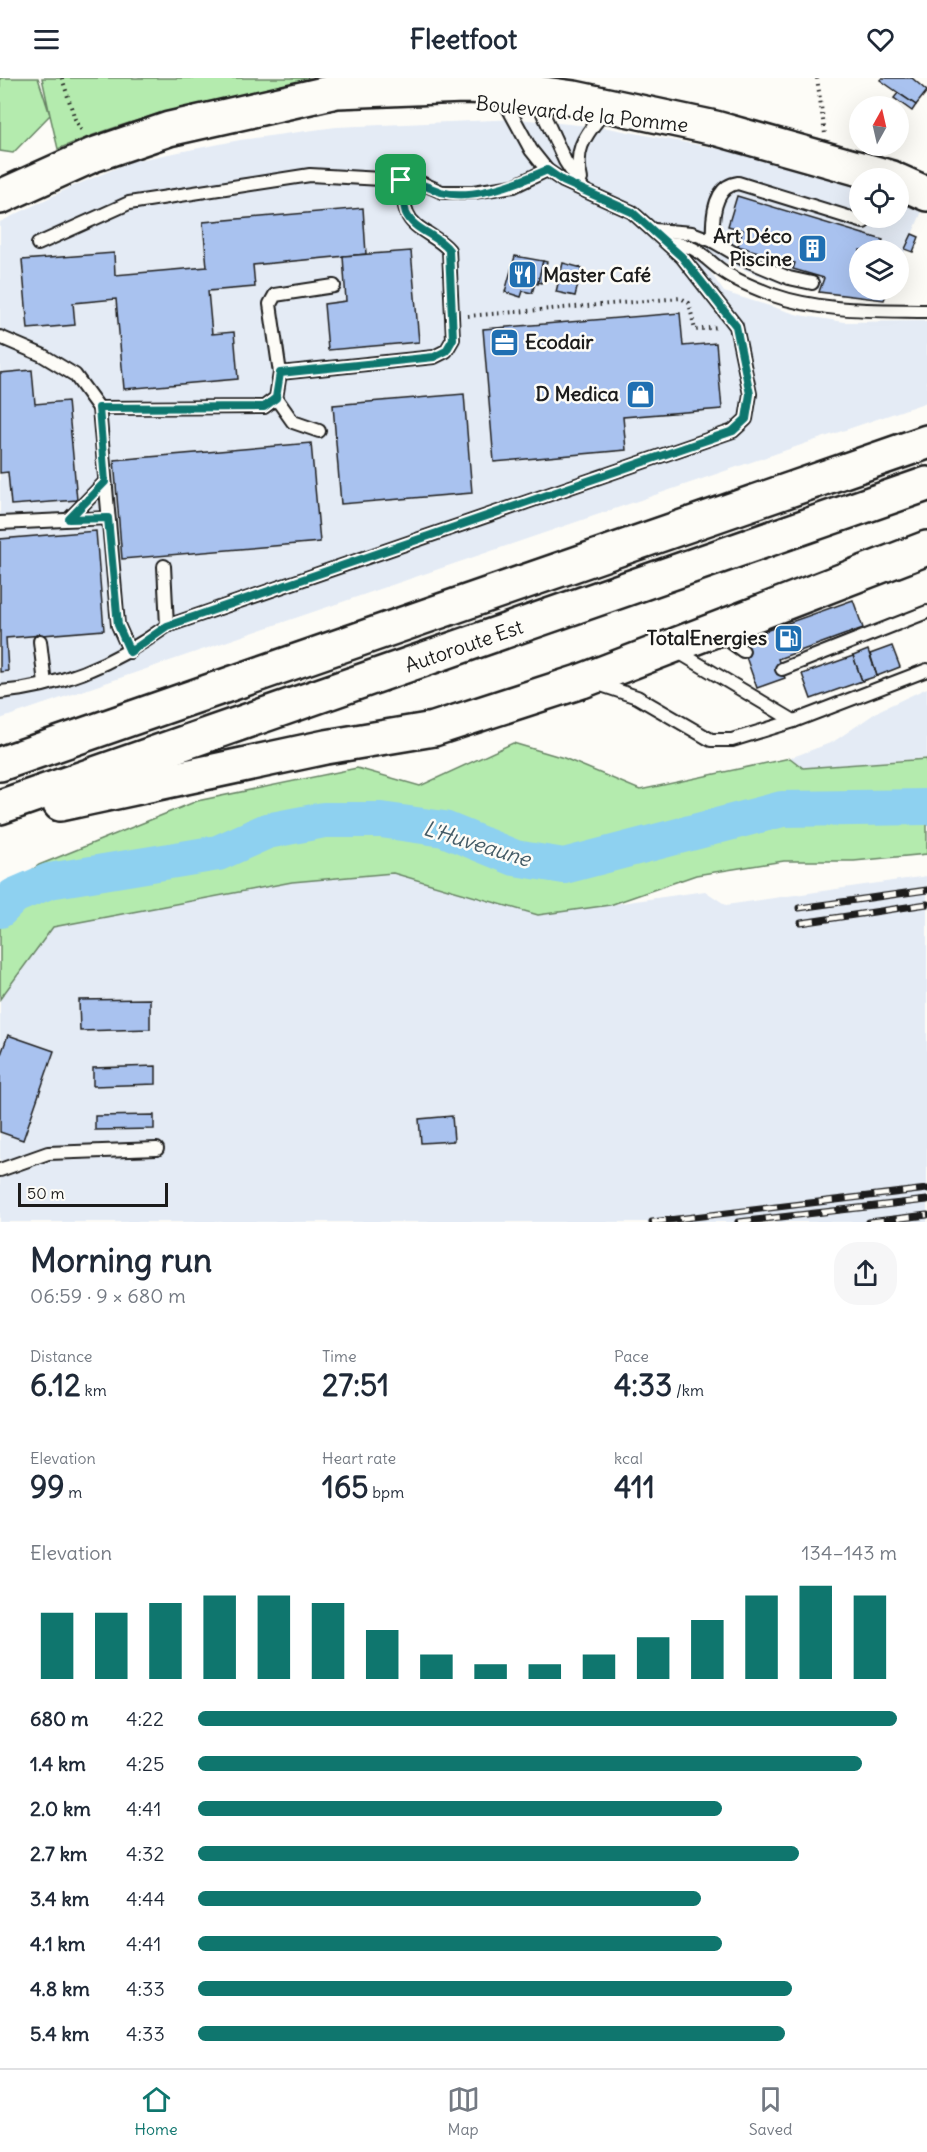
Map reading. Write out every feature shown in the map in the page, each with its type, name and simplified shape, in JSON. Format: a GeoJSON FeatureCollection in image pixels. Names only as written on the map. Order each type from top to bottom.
{"type":"FeatureCollection","features":[{"type":"Feature","properties":{"kind":"main road","name":"Boulevard de la Pomme"},"geometry":{"type":"LineString","coordinates":[[0,197],[83,159],[169,129],[337,91],[492,87],[574,98],[715,128],[859,168]]}},
{"type":"Feature","properties":{"kind":"main road","name":"Boulevard de la Pomme"},"geometry":{"type":"LineString","coordinates":[[270,107],[400,106],[443,102],[506,104],[600,117],[715,128]]}},
{"type":"Feature","properties":{"kind":"main road"},"geometry":{"type":"LineString","coordinates":[[909,186],[927,194]]}},
{"type":"Feature","properties":{"kind":"main road","name":"Autoroute Est"},"geometry":{"type":"LineString","coordinates":[[0,764],[927,442]]}},
{"type":"Feature","properties":{"kind":"main road","name":"Autoroute Est"},"geometry":{"type":"LineString","coordinates":[[0,807],[927,484]]}},
{"type":"Feature","properties":{"kind":"main road"},"geometry":{"type":"LineString","coordinates":[[0,817],[326,747],[434,729],[582,681],[927,548]]}},
{"type":"Feature","properties":{"kind":"lane"},"geometry":{"type":"LineString","coordinates":[[0,692],[71,679],[130,652],[167,626],[733,431],[746,419],[750,394],[736,326],[669,243],[654,230],[632,212],[563,181],[547,170],[531,150],[506,104]]}},
{"type":"Feature","properties":{"kind":"lane"},"geometry":{"type":"LineString","coordinates":[[541,109],[565,161],[583,189]]}},
{"type":"Feature","properties":{"kind":"lane"},"geometry":{"type":"LineString","coordinates":[[583,189],[577,163],[579,147],[583,138],[600,117]]}},
{"type":"Feature","properties":{"kind":"lane"},"geometry":{"type":"LineString","coordinates":[[38,244],[129,203],[310,175],[417,181],[442,192],[473,192],[514,186],[547,170]]}},
{"type":"Feature","properties":{"kind":"lane"},"geometry":{"type":"LineString","coordinates":[[280,373],[434,357],[446,351],[453,339],[449,250],[443,242],[414,224],[407,214],[401,180]]}},
{"type":"Feature","properties":{"kind":"lane"},"geometry":{"type":"LineString","coordinates":[[713,241],[712,221],[722,189],[730,184],[738,183],[849,217]]}},
{"type":"Feature","properties":{"kind":"lane"},"geometry":{"type":"LineString","coordinates":[[654,230],[692,233],[713,241],[744,259],[789,278],[812,284]]}},
{"type":"Feature","properties":{"kind":"lane"},"geometry":{"type":"LineString","coordinates":[[669,243],[685,244],[698,250],[725,273],[742,282],[806,304],[867,310],[927,311]]}},
{"type":"Feature","properties":{"kind":"lane"},"geometry":{"type":"LineString","coordinates":[[99,408],[264,407],[276,398],[280,373],[270,304],[275,295],[334,286]]}},
{"type":"Feature","properties":{"kind":"lane"},"geometry":{"type":"LineString","coordinates":[[0,337],[42,355],[75,375],[99,408],[118,625],[130,652]]}},
{"type":"Feature","properties":{"kind":"lane"},"geometry":{"type":"LineString","coordinates":[[276,398],[293,422],[318,431]]}},
{"type":"Feature","properties":{"kind":"lane"},"geometry":{"type":"LineString","coordinates":[[69,519],[105,482]]}},
{"type":"Feature","properties":{"kind":"lane"},"geometry":{"type":"LineString","coordinates":[[0,523],[108,518]]}},
{"type":"Feature","properties":{"kind":"lane"},"geometry":{"type":"LineString","coordinates":[[164,566],[167,626]]}},
{"type":"Feature","properties":{"kind":"lane"},"geometry":{"type":"LineString","coordinates":[[782,669],[927,612]]}},
{"type":"Feature","properties":{"kind":"lane"},"geometry":{"type":"LineString","coordinates":[[715,630],[744,651]]}},
{"type":"Feature","properties":{"kind":"lane"},"geometry":{"type":"LineString","coordinates":[[40,641],[45,684]]}},
{"type":"Feature","properties":{"kind":"lane"},"geometry":{"type":"LineString","coordinates":[[671,648],[794,721]]}},
{"type":"Feature","properties":{"kind":"lane"},"geometry":{"type":"LineString","coordinates":[[582,681],[610,686],[637,697],[711,740],[732,740],[794,721],[927,670]]}},
{"type":"Feature","properties":{"kind":"lane"},"geometry":{"type":"LineString","coordinates":[[0,1170],[48,1153],[157,1149]]}},
{"type":"Feature","properties":{"kind":"path"},"geometry":{"type":"LineString","coordinates":[[62,78],[75,119],[87,140]]}},
{"type":"Feature","properties":{"kind":"path"},"geometry":{"type":"LineString","coordinates":[[817,78],[829,159]]}},
{"type":"Feature","properties":{"kind":"path"},"geometry":{"type":"LineString","coordinates":[[453,317],[681,298],[690,303],[695,330],[736,326]]}},
{"type":"Feature","properties":{"kind":"shaded area"},"geometry":{"type":"Polygon","coordinates":[[[519,119],[608,128],[778,160],[849,182],[849,228],[909,228],[909,204],[923,209],[909,242],[849,240],[849,295],[782,284],[724,262],[690,243],[724,292],[799,315],[844,322],[927,321],[927,402],[0,719],[0,222],[69,188],[133,161],[240,140],[336,127],[519,119]]]}},
{"type":"Feature","properties":{"kind":"shaded area"},"geometry":{"type":"Polygon","coordinates":[[[927,688],[927,758],[803,768],[790,758],[833,742],[880,710],[927,688]]]}},
{"type":"Feature","properties":{"kind":"shaded area"},"geometry":{"type":"Polygon","coordinates":[[[393,873],[538,915],[705,891],[726,905],[927,876],[927,1222],[0,1222],[0,999],[53,927],[292,882],[393,873]]]}},
{"type":"Feature","properties":{"kind":"green space"},"geometry":{"type":"Polygon","coordinates":[[[0,78],[38,78],[50,115],[13,153],[0,151],[0,78]]]}},
{"type":"Feature","properties":{"kind":"green space"},"geometry":{"type":"Polygon","coordinates":[[[42,78],[362,78],[245,95],[207,103],[132,122],[58,149],[42,78]]]}},
{"type":"Feature","properties":{"kind":"green space"},"geometry":{"type":"Polygon","coordinates":[[[513,743],[564,758],[640,790],[790,758],[803,768],[927,759],[927,854],[854,861],[784,861],[696,875],[610,905],[538,915],[393,873],[292,882],[53,927],[0,999],[0,893],[39,865],[197,801],[357,768],[420,786],[513,743]]]}},
{"type":"Feature","properties":{"kind":"building"},"geometry":{"type":"Polygon","coordinates":[[[882,78],[912,78],[927,91],[916,105],[909,100],[909,96],[903,96],[880,80],[882,78]]]}},
{"type":"Feature","properties":{"kind":"building"},"geometry":{"type":"Polygon","coordinates":[[[909,100],[916,105],[912,111],[909,109],[909,100]]]}},
{"type":"Feature","properties":{"kind":"building","name":"Art Déco Piscine"},"geometry":{"type":"Polygon","coordinates":[[[737,196],[883,240],[849,240],[849,296],[819,292],[824,278],[793,269],[795,263],[738,246],[743,230],[728,226],[737,196]]]}},
{"type":"Feature","properties":{"kind":"building"},"geometry":{"type":"Polygon","coordinates":[[[363,208],[366,254],[253,265],[255,287],[208,291],[212,334],[234,332],[238,379],[124,389],[116,299],[73,303],[75,325],[28,329],[22,260],[114,253],[115,275],[207,267],[203,222],[363,208]]]}},
{"type":"Feature","properties":{"kind":"building"},"geometry":{"type":"Polygon","coordinates":[[[912,234],[919,237],[913,252],[909,250],[909,240],[912,234]]]}},
{"type":"Feature","properties":{"kind":"building"},"geometry":{"type":"Polygon","coordinates":[[[411,251],[419,342],[328,350],[324,304],[346,301],[343,256],[411,251]]]}},
{"type":"Feature","properties":{"kind":"building"},"geometry":{"type":"Polygon","coordinates":[[[515,256],[543,261],[538,284],[535,283],[532,293],[523,291],[521,297],[505,292],[515,256]]]}},
{"type":"Feature","properties":{"kind":"building"},"geometry":{"type":"Polygon","coordinates":[[[543,261],[547,262],[541,283],[538,282],[543,261]]]}},
{"type":"Feature","properties":{"kind":"building"},"geometry":{"type":"Polygon","coordinates":[[[563,263],[582,268],[575,296],[556,292],[563,263]]]}},
{"type":"Feature","properties":{"kind":"building"},"geometry":{"type":"Polygon","coordinates":[[[680,313],[683,346],[716,343],[722,409],[623,417],[626,450],[494,462],[483,329],[680,313]]]}},
{"type":"Feature","properties":{"kind":"building"},"geometry":{"type":"Polygon","coordinates":[[[32,370],[35,404],[68,401],[77,500],[11,505],[8,472],[0,473],[0,373],[32,370]]]}},
{"type":"Feature","properties":{"kind":"building"},"geometry":{"type":"Polygon","coordinates":[[[464,394],[472,493],[341,504],[333,405],[464,394]]]}},
{"type":"Feature","properties":{"kind":"building"},"geometry":{"type":"Polygon","coordinates":[[[311,443],[320,542],[122,559],[114,460],[311,443]]]}},
{"type":"Feature","properties":{"kind":"building"},"geometry":{"type":"Polygon","coordinates":[[[96,531],[104,630],[6,638],[8,671],[0,672],[0,539],[96,531]]]}},
{"type":"Feature","properties":{"kind":"building"},"geometry":{"type":"Polygon","coordinates":[[[853,600],[863,628],[778,659],[785,678],[757,688],[740,640],[853,600]]]}},
{"type":"Feature","properties":{"kind":"building"},"geometry":{"type":"Polygon","coordinates":[[[892,646],[900,667],[877,676],[870,654],[892,646]]]}},
{"type":"Feature","properties":{"kind":"building"},"geometry":{"type":"Polygon","coordinates":[[[868,650],[877,676],[862,681],[853,656],[868,650]]]}},
{"type":"Feature","properties":{"kind":"building"},"geometry":{"type":"Polygon","coordinates":[[[853,656],[862,681],[811,699],[802,674],[853,656]]]}},
{"type":"Feature","properties":{"kind":"building"},"geometry":{"type":"Polygon","coordinates":[[[150,999],[150,1029],[80,1031],[79,1000],[150,999]]]}},
{"type":"Feature","properties":{"kind":"building"},"geometry":{"type":"Polygon","coordinates":[[[8,1035],[54,1051],[23,1140],[0,1132],[0,1057],[8,1035]]]}},
{"type":"Feature","properties":{"kind":"building"},"geometry":{"type":"Polygon","coordinates":[[[156,1066],[156,1084],[93,1086],[93,1068],[156,1066]]]}},
{"type":"Feature","properties":{"kind":"building"},"geometry":{"type":"Polygon","coordinates":[[[154,1115],[154,1129],[95,1130],[95,1116],[154,1115]]]}},
{"type":"Feature","properties":{"kind":"building"},"geometry":{"type":"Polygon","coordinates":[[[452,1116],[454,1141],[421,1143],[419,1119],[452,1116]]]}},
{"type":"Feature","properties":{"kind":"waterway","name":"L'Huveaune"},"geometry":{"type":"LineString","coordinates":[[0,910],[14,896],[49,881],[218,853],[267,831],[324,820],[381,820],[444,829],[515,858],[564,866],[782,809],[927,807]]}},
{"type":"Feature","properties":{"kind":"railway"},"geometry":{"type":"LineString","coordinates":[[799,908],[927,890]]}},
{"type":"Feature","properties":{"kind":"railway"},"geometry":{"type":"LineString","coordinates":[[801,923],[927,904]]}},
{"type":"Feature","properties":{"kind":"railway"},"geometry":{"type":"LineString","coordinates":[[652,1222],[927,1189]]}},
{"type":"Feature","properties":{"kind":"railway"},"geometry":{"type":"LineString","coordinates":[[738,1222],[927,1200]]}},
{"type":"Feature","properties":{"kind":"railway"},"geometry":{"type":"LineString","coordinates":[[869,1222],[927,1215]]}},
{"type":"Feature","properties":{"kind":"place","name":"Art Déco Piscine"},"geometry":{"type":"Point","coordinates":[813,248]}},
{"type":"Feature","properties":{"kind":"place","name":"Master Café"},"geometry":{"type":"Point","coordinates":[522,275]}},
{"type":"Feature","properties":{"kind":"place","name":"Ecodair"},"geometry":{"type":"Point","coordinates":[504,342]}},
{"type":"Feature","properties":{"kind":"place","name":"D Medica"},"geometry":{"type":"Point","coordinates":[640,394]}},
{"type":"Feature","properties":{"kind":"place","name":"TotalEnergies"},"geometry":{"type":"Point","coordinates":[788,638]}},
{"type":"Feature","properties":{"kind":"route"},"geometry":{"type":"LineString","coordinates":[[547,170],[563,181],[632,212],[682,257],[736,326],[750,394],[746,419],[733,431],[167,626],[130,652],[118,625],[108,518],[69,519],[105,482],[99,408],[264,407],[276,398],[280,373],[434,357],[446,351],[453,339],[449,250],[443,242],[414,224],[407,214],[401,180],[417,181],[442,192],[473,192],[514,186],[547,170]]}}]}
